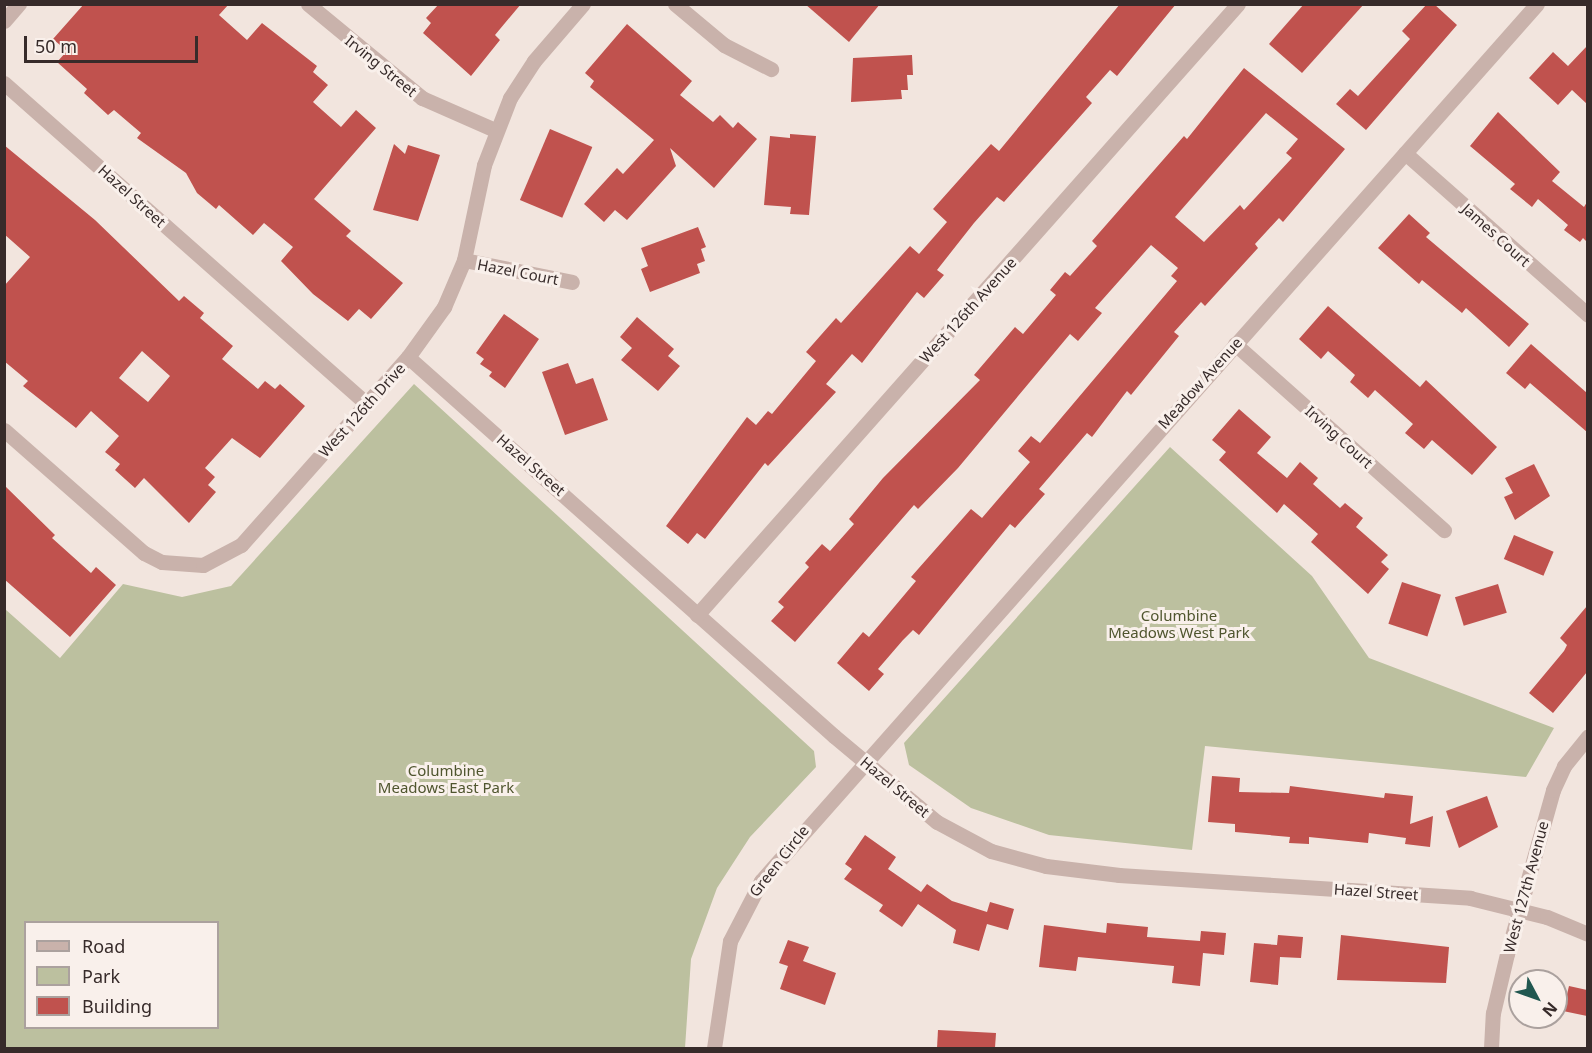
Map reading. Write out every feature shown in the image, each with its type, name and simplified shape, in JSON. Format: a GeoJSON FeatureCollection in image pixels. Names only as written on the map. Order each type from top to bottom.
{"type":"FeatureCollection","features":[{"type":"Feature","properties":{"kind":"street"},"geometry":{"type":"LineString","coordinates":[[4,21],[19,4]]}},
{"type":"Feature","properties":{"kind":"street","name":"Irving Street"},"geometry":{"type":"LineString","coordinates":[[308,4],[422,98],[495,130]]}},
{"type":"Feature","properties":{"kind":"street","name":"West 126th Drive"},"geometry":{"type":"LineString","coordinates":[[4,430],[144,553],[162,562],[203,565],[242,545],[408,357],[444,307],[464,260],[495,130],[534,61],[584,4]]}},
{"type":"Feature","properties":{"kind":"street"},"geometry":{"type":"LineString","coordinates":[[675,4],[724,45],[771,69]]}},
{"type":"Feature","properties":{"kind":"street","name":"West 126th Avenue"},"geometry":{"type":"LineString","coordinates":[[697,615],[1238,4]]}},
{"type":"Feature","properties":{"kind":"street","name":"Meadow Avenue"},"geometry":{"type":"LineString","coordinates":[[864,761],[1537,4]]}},
{"type":"Feature","properties":{"kind":"street","name":"Hazel Street"},"geometry":{"type":"LineString","coordinates":[[4,83],[367,404]]}},
{"type":"Feature","properties":{"kind":"street","name":"James Court"},"geometry":{"type":"LineString","coordinates":[[1405,153],[1587,315]]}},
{"type":"Feature","properties":{"kind":"street","name":"Hazel Court"},"geometry":{"type":"LineString","coordinates":[[464,260],[572,282]]}},
{"type":"Feature","properties":{"kind":"street","name":"Irving Court"},"geometry":{"type":"LineString","coordinates":[[1235,344],[1444,530]]}},
{"type":"Feature","properties":{"kind":"street","name":"Hazel Street"},"geometry":{"type":"LineString","coordinates":[[408,357],[864,761],[937,822],[992,851],[1046,866],[1119,875],[1470,898],[1519,910],[1587,934]]}},
{"type":"Feature","properties":{"kind":"street","name":"West 127th Avenue"},"geometry":{"type":"LineString","coordinates":[[1491,1048],[1493,1013],[1553,790],[1564,766],[1587,736]]}},
{"type":"Feature","properties":{"kind":"street","name":"Green Circle"},"geometry":{"type":"LineString","coordinates":[[714,1048],[723,965],[744,910],[761,881],[864,761]]}},
{"type":"Feature","properties":{"kind":"green space","name":"Columbine Meadows East Park"},"geometry":{"type":"Polygon","coordinates":[[[414,384],[814,751],[816,767],[750,837],[717,888],[691,959],[685,1048],[5,1048],[5,609],[60,658],[123,584],[182,597],[231,586],[414,384]]]}},
{"type":"Feature","properties":{"kind":"green space","name":"Columbine Meadows West Park"},"geometry":{"type":"Polygon","coordinates":[[[1170,447],[1312,576],[1369,658],[1554,728],[1526,777],[1205,746],[1192,850],[1049,835],[971,808],[909,765],[904,743],[1170,447]]]}},
{"type":"Feature","properties":{"kind":"building"},"geometry":{"type":"Polygon","coordinates":[[[84,4],[229,4],[219,15],[247,40],[262,23],[317,66],[313,72],[328,85],[313,102],[341,127],[356,110],[376,128],[314,199],[351,231],[346,236],[403,283],[371,319],[359,309],[348,321],[313,294],[281,261],[293,247],[264,223],[253,235],[219,205],[216,209],[197,193],[186,173],[137,138],[141,133],[114,110],[108,115],[84,93],[87,89],[57,62],[67,51],[53,39],[84,4]]]}},
{"type":"Feature","properties":{"kind":"building"},"geometry":{"type":"Polygon","coordinates":[[[439,4],[521,4],[495,35],[500,40],[471,76],[423,33],[431,23],[426,18],[439,4]]]}},
{"type":"Feature","properties":{"kind":"building"},"geometry":{"type":"Polygon","coordinates":[[[805,4],[880,4],[849,42],[805,4]]]}},
{"type":"Feature","properties":{"kind":"building"},"geometry":{"type":"Polygon","coordinates":[[[1120,4],[1176,4],[1117,76],[1110,70],[1086,97],[1092,103],[1004,202],[997,197],[974,223],[937,270],[944,275],[924,298],[917,292],[862,363],[852,354],[826,384],[836,392],[768,466],[765,463],[705,539],[697,533],[688,544],[666,526],[747,417],[756,425],[768,411],[772,414],[816,361],[806,352],[836,318],[841,323],[910,246],[919,254],[947,222],[933,209],[991,144],[999,151],[1120,4]]]}},
{"type":"Feature","properties":{"kind":"building"},"geometry":{"type":"Polygon","coordinates":[[[1304,4],[1364,4],[1302,73],[1269,44],[1304,4]]]}},
{"type":"Feature","properties":{"kind":"building"},"geometry":{"type":"Polygon","coordinates":[[[1427,4],[1434,4],[1457,25],[1366,130],[1336,104],[1350,89],[1358,96],[1410,39],[1402,31],[1427,4]]]}},
{"type":"Feature","properties":{"kind":"building"},"geometry":{"type":"Polygon","coordinates":[[[627,24],[692,81],[680,95],[713,122],[720,115],[733,128],[738,122],[757,139],[714,188],[670,148],[676,166],[627,220],[615,210],[604,222],[584,204],[617,168],[623,174],[654,140],[590,87],[594,81],[585,73],[627,24]]]}},
{"type":"Feature","properties":{"kind":"building"},"geometry":{"type":"Polygon","coordinates":[[[1587,46],[1587,104],[1572,90],[1558,105],[1529,78],[1553,52],[1568,66],[1587,46]]]}},
{"type":"Feature","properties":{"kind":"building"},"geometry":{"type":"Polygon","coordinates":[[[912,55],[913,75],[907,75],[908,90],[901,90],[902,99],[851,102],[853,58],[912,55]]]}},
{"type":"Feature","properties":{"kind":"building"},"geometry":{"type":"Polygon","coordinates":[[[1244,68],[1345,149],[1283,222],[1279,218],[1255,244],[1258,248],[1205,306],[1201,302],[1174,332],[1179,336],[1131,395],[1127,391],[1092,437],[1087,433],[1039,489],[1045,494],[1015,528],[1010,524],[919,635],[913,630],[903,640],[878,669],[884,674],[869,691],[837,663],[863,632],[869,637],[916,581],[911,577],[971,509],[982,518],[1030,462],[1018,451],[1031,436],[1040,443],[1177,281],[1171,276],[1178,268],[1151,245],[1095,308],[1102,313],[1078,341],[1070,334],[958,468],[918,509],[914,505],[795,642],[771,621],[784,607],[778,602],[809,567],[805,563],[822,544],[830,551],[854,524],[849,519],[883,478],[980,380],[974,375],[1015,327],[1023,334],[1056,295],[1050,290],[1065,272],[1070,276],[1097,246],[1092,241],[1184,136],[1187,139],[1244,68]],[[1266,113],[1175,217],[1204,242],[1240,205],[1244,210],[1292,158],[1286,153],[1298,139],[1266,113]]]}},
{"type":"Feature","properties":{"kind":"building"},"geometry":{"type":"Polygon","coordinates":[[[1498,112],[1560,172],[1552,181],[1584,207],[1587,202],[1587,242],[1583,238],[1580,242],[1564,230],[1568,225],[1538,199],[1532,207],[1510,189],[1515,184],[1470,146],[1498,112]]]}},
{"type":"Feature","properties":{"kind":"building"},"geometry":{"type":"Polygon","coordinates":[[[550,129],[592,147],[562,218],[520,200],[550,129]]]}},
{"type":"Feature","properties":{"kind":"building"},"geometry":{"type":"Polygon","coordinates":[[[790,134],[816,136],[809,215],[790,214],[791,207],[764,205],[770,136],[790,138],[790,134]]]}},
{"type":"Feature","properties":{"kind":"building"},"geometry":{"type":"Polygon","coordinates":[[[394,144],[405,154],[408,145],[440,155],[418,221],[373,210],[394,144]]]}},
{"type":"Feature","properties":{"kind":"building"},"geometry":{"type":"Polygon","coordinates":[[[4,145],[95,220],[179,301],[184,296],[204,313],[200,318],[233,346],[222,359],[258,389],[265,381],[275,389],[280,384],[305,406],[260,458],[232,438],[205,468],[215,477],[208,485],[216,492],[189,523],[144,478],[135,488],[115,470],[120,464],[105,452],[119,436],[91,411],[76,428],[23,386],[28,381],[4,361],[4,286],[30,257],[4,234],[4,145]],[[142,351],[119,378],[148,402],[170,376],[142,351]]]}},
{"type":"Feature","properties":{"kind":"building"},"geometry":{"type":"Polygon","coordinates":[[[1409,214],[1430,233],[1426,237],[1529,324],[1509,347],[1466,308],[1462,313],[1422,280],[1419,284],[1378,248],[1409,214]]]}},
{"type":"Feature","properties":{"kind":"building"},"geometry":{"type":"Polygon","coordinates":[[[698,227],[706,247],[701,249],[705,261],[697,264],[700,273],[650,292],[641,269],[648,266],[641,248],[698,227]]]}},
{"type":"Feature","properties":{"kind":"building"},"geometry":{"type":"Polygon","coordinates":[[[1328,306],[1420,387],[1426,380],[1497,447],[1472,475],[1432,440],[1424,449],[1405,433],[1413,424],[1375,390],[1368,398],[1350,382],[1355,375],[1328,351],[1321,359],[1299,339],[1328,306]]]}},
{"type":"Feature","properties":{"kind":"building"},"geometry":{"type":"Polygon","coordinates":[[[504,314],[539,339],[505,388],[489,376],[492,372],[480,364],[484,359],[476,353],[504,314]]]}},
{"type":"Feature","properties":{"kind":"building"},"geometry":{"type":"Polygon","coordinates":[[[637,317],[674,349],[668,356],[680,366],[658,391],[621,360],[632,348],[620,337],[637,317]]]}},
{"type":"Feature","properties":{"kind":"building"},"geometry":{"type":"Polygon","coordinates":[[[1531,344],[1587,393],[1587,432],[1530,383],[1525,389],[1506,373],[1531,344]]]}},
{"type":"Feature","properties":{"kind":"building"},"geometry":{"type":"Polygon","coordinates":[[[568,363],[576,384],[593,378],[608,420],[565,435],[542,372],[568,363]]]}},
{"type":"Feature","properties":{"kind":"building"},"geometry":{"type":"Polygon","coordinates":[[[1239,409],[1271,437],[1257,453],[1287,478],[1300,462],[1318,478],[1313,484],[1340,508],[1345,503],[1363,518],[1356,527],[1388,555],[1381,562],[1389,569],[1368,594],[1311,542],[1318,534],[1284,504],[1277,513],[1219,460],[1226,452],[1212,440],[1239,409]]]}},
{"type":"Feature","properties":{"kind":"building"},"geometry":{"type":"Polygon","coordinates":[[[1534,464],[1550,496],[1515,520],[1504,497],[1513,493],[1505,478],[1534,464]]]}},
{"type":"Feature","properties":{"kind":"building"},"geometry":{"type":"Polygon","coordinates":[[[4,485],[55,535],[52,538],[91,573],[96,567],[116,585],[70,637],[4,579],[4,485]]]}},
{"type":"Feature","properties":{"kind":"building"},"geometry":{"type":"Polygon","coordinates":[[[1514,535],[1554,552],[1543,576],[1504,559],[1514,535]]]}},
{"type":"Feature","properties":{"kind":"building"},"geometry":{"type":"Polygon","coordinates":[[[1402,582],[1441,595],[1427,637],[1388,624],[1402,582]]]}},
{"type":"Feature","properties":{"kind":"building"},"geometry":{"type":"Polygon","coordinates":[[[1498,584],[1507,613],[1464,626],[1455,597],[1498,584]]]}},
{"type":"Feature","properties":{"kind":"building"},"geometry":{"type":"Polygon","coordinates":[[[1587,606],[1587,672],[1553,713],[1529,693],[1564,651],[1567,645],[1560,638],[1587,606]]]}},
{"type":"Feature","properties":{"kind":"building"},"geometry":{"type":"Polygon","coordinates":[[[1212,776],[1240,778],[1239,792],[1289,793],[1290,786],[1384,798],[1385,793],[1413,796],[1410,824],[1433,816],[1430,847],[1405,844],[1406,838],[1369,833],[1368,843],[1309,837],[1309,844],[1289,843],[1290,837],[1235,832],[1235,824],[1208,822],[1212,776]]]}},
{"type":"Feature","properties":{"kind":"building"},"geometry":{"type":"Polygon","coordinates":[[[1487,796],[1498,827],[1459,848],[1446,811],[1487,796]]]}},
{"type":"Feature","properties":{"kind":"building"},"geometry":{"type":"Polygon","coordinates":[[[865,835],[896,857],[888,869],[921,892],[927,884],[952,901],[987,912],[990,902],[1014,909],[1008,930],[987,924],[979,951],[953,943],[956,930],[918,904],[902,927],[879,911],[883,905],[844,879],[852,869],[845,864],[865,835]]]}},
{"type":"Feature","properties":{"kind":"building"},"geometry":{"type":"Polygon","coordinates":[[[1107,923],[1148,927],[1147,937],[1200,941],[1201,931],[1226,933],[1224,955],[1203,953],[1200,986],[1172,983],[1174,966],[1078,957],[1076,971],[1039,967],[1044,925],[1106,933],[1107,923]]]}},
{"type":"Feature","properties":{"kind":"building"},"geometry":{"type":"Polygon","coordinates":[[[1278,935],[1303,937],[1301,958],[1280,957],[1278,985],[1250,982],[1254,943],[1277,945],[1278,935]]]}},
{"type":"Feature","properties":{"kind":"building"},"geometry":{"type":"Polygon","coordinates":[[[1341,935],[1449,947],[1446,983],[1337,980],[1341,935]]]}},
{"type":"Feature","properties":{"kind":"building"},"geometry":{"type":"Polygon","coordinates":[[[788,940],[809,947],[803,961],[836,973],[825,1005],[780,989],[788,966],[779,963],[788,940]]]}},
{"type":"Feature","properties":{"kind":"building"},"geometry":{"type":"Polygon","coordinates":[[[1569,986],[1587,990],[1587,1016],[1568,1012],[1569,986]]]}},
{"type":"Feature","properties":{"kind":"building"},"geometry":{"type":"Polygon","coordinates":[[[938,1030],[996,1033],[995,1048],[937,1048],[938,1030]]]}}]}
